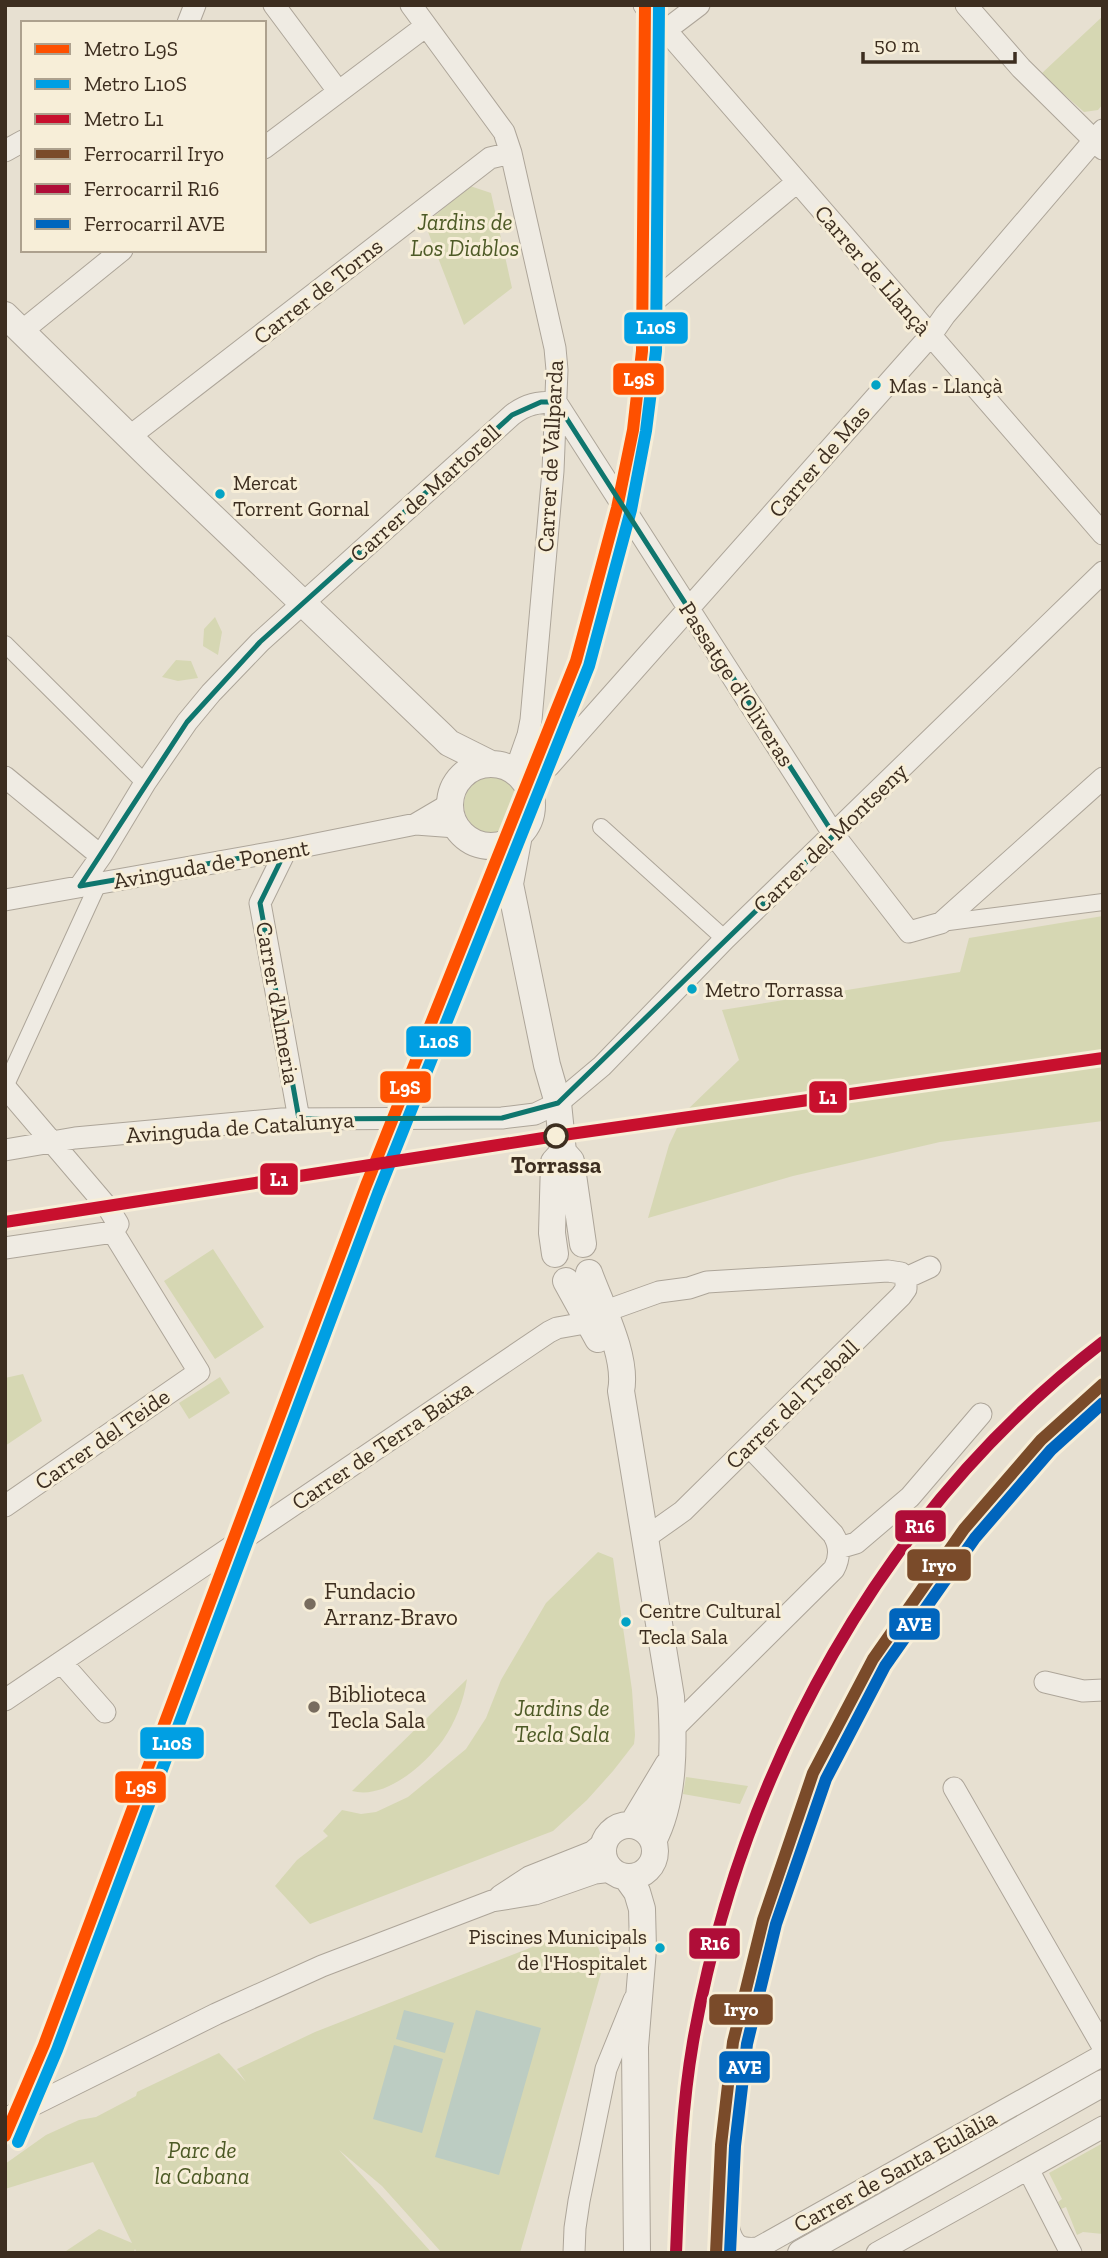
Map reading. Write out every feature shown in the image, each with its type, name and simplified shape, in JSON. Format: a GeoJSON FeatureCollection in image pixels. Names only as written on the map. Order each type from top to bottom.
{"type":"FeatureCollection","features":[{"type":"Feature","properties":{"kind":"street"},"geometry":{"type":"LineString","coordinates":[[274,5],[338,92]]}},
{"type":"Feature","properties":{"kind":"street","name":"Carrer de Vallparda"},"geometry":{"type":"LineString","coordinates":[[411,5],[504,132],[555,348],[557,370],[553,471],[531,720],[528,735],[510,773]]}},
{"type":"Feature","properties":{"kind":"street","name":"Carrer de Llançà"},"geometry":{"type":"LineString","coordinates":[[644,5],[1103,534]]}},
{"type":"Feature","properties":{"kind":"street"},"geometry":{"type":"LineString","coordinates":[[666,30],[699,5]]}},
{"type":"Feature","properties":{"kind":"street"},"geometry":{"type":"LineString","coordinates":[[966,5],[1021,68],[1100,140]]}},
{"type":"Feature","properties":{"kind":"street"},"geometry":{"type":"LineString","coordinates":[[266,146],[426,26]]}},
{"type":"Feature","properties":{"kind":"street","name":"Carrer de Mas"},"geometry":{"type":"LineString","coordinates":[[510,773],[549,766],[1100,140]]}},
{"type":"Feature","properties":{"kind":"street"},"geometry":{"type":"LineString","coordinates":[[5,151],[21,142]]}},
{"type":"Feature","properties":{"kind":"street","name":"Carrer de Torns"},"geometry":{"type":"LineString","coordinates":[[129,437],[490,158],[511,153]]}},
{"type":"Feature","properties":{"kind":"street"},"geometry":{"type":"LineString","coordinates":[[647,307],[797,182]]}},
{"type":"Feature","properties":{"kind":"street"},"geometry":{"type":"LineString","coordinates":[[119,252],[12,326],[449,743],[510,773],[532,803],[527,826],[519,835],[502,845],[482,845],[463,836],[453,808],[453,763],[449,743]]}},
{"type":"Feature","properties":{"kind":"street","name":"Carrer de Martorell"},"geometry":{"type":"LineString","coordinates":[[89,885],[101,856],[145,783],[187,722],[260,642],[512,415],[532,404],[556,402]]}},
{"type":"Feature","properties":{"kind":"street","name":"Passatge d'Oliveras"},"geometry":{"type":"LineString","coordinates":[[556,402],[834,835],[909,932],[941,923]]}},
{"type":"Feature","properties":{"kind":"street","name":"Carrer del Montseny"},"geometry":{"type":"LineString","coordinates":[[558,1104],[602,1066],[725,939],[1103,572]]}},
{"type":"Feature","properties":{"kind":"street"},"geometry":{"type":"LineString","coordinates":[[5,645],[145,783]]}},
{"type":"Feature","properties":{"kind":"street"},"geometry":{"type":"LineString","coordinates":[[453,808],[458,781],[467,772],[478,766],[510,773]]}},
{"type":"Feature","properties":{"kind":"street"},"geometry":{"type":"LineString","coordinates":[[5,778],[101,856]]}},
{"type":"Feature","properties":{"kind":"street"},"geometry":{"type":"LineString","coordinates":[[941,923],[1103,778]]}},
{"type":"Feature","properties":{"kind":"street","name":"Avinguda de Ponent"},"geometry":{"type":"LineString","coordinates":[[5,900],[416,824],[453,808]]}},
{"type":"Feature","properties":{"kind":"street"},"geometry":{"type":"LineString","coordinates":[[601,827],[725,939]]}},
{"type":"Feature","properties":{"kind":"street"},"geometry":{"type":"LineString","coordinates":[[519,835],[510,884],[547,1065],[558,1104],[563,1152],[571,1161],[583,1244]]}},
{"type":"Feature","properties":{"kind":"street"},"geometry":{"type":"LineString","coordinates":[[482,845],[510,884]]}},
{"type":"Feature","properties":{"kind":"street","name":"Carrer d'Almeria"},"geometry":{"type":"LineString","coordinates":[[286,850],[260,903],[299,1119]]}},
{"type":"Feature","properties":{"kind":"street"},"geometry":{"type":"LineString","coordinates":[[5,1248],[113,1232],[117,1228],[117,1221],[5,1087],[89,885]]}},
{"type":"Feature","properties":{"kind":"street"},"geometry":{"type":"LineString","coordinates":[[941,923],[1103,902]]}},
{"type":"Feature","properties":{"kind":"street","name":"Avinguda de Catalunya"},"geometry":{"type":"LineString","coordinates":[[5,1150],[52,1141],[299,1119],[502,1118],[535,1114],[558,1104]]}},
{"type":"Feature","properties":{"kind":"street"},"geometry":{"type":"LineString","coordinates":[[555,1254],[552,1233],[554,1162],[563,1152]]}},
{"type":"Feature","properties":{"kind":"street","name":"Carrer del Teide"},"geometry":{"type":"LineString","coordinates":[[5,1506],[199,1372],[113,1232]]}},
{"type":"Feature","properties":{"kind":"street"},"geometry":{"type":"LineString","coordinates":[[906,1278],[930,1267]]}},
{"type":"Feature","properties":{"kind":"street","name":"Carrer de Terra Baixa"},"geometry":{"type":"LineString","coordinates":[[5,1700],[557,1328],[597,1317],[659,1292],[689,1288],[707,1282],[888,1271],[901,1273],[906,1278]]}},
{"type":"Feature","properties":{"kind":"street"},"geometry":{"type":"LineString","coordinates":[[5,2119],[135,2053],[322,1966],[492,1901],[535,1894],[595,1873],[643,1873],[663,1823],[669,1791],[673,1729],[665,1653],[621,1391],[624,1376],[620,1357],[577,1277]]}},
{"type":"Feature","properties":{"kind":"street","name":"Carrer del Treball"},"geometry":{"type":"LineString","coordinates":[[645,1538],[683,1511],[901,1296],[906,1289],[906,1278]]}},
{"type":"Feature","properties":{"kind":"street"},"geometry":{"type":"LineString","coordinates":[[839,1548],[856,1543],[909,1497],[981,1414]]}},
{"type":"Feature","properties":{"kind":"street"},"geometry":{"type":"LineString","coordinates":[[673,1729],[838,1563],[839,1548],[833,1534],[749,1446]]}},
{"type":"Feature","properties":{"kind":"street"},"geometry":{"type":"LineString","coordinates":[[61,1662],[105,1712]]}},
{"type":"Feature","properties":{"kind":"street"},"geometry":{"type":"LineString","coordinates":[[1045,1682],[1083,1691],[1103,1690]]}},
{"type":"Feature","properties":{"kind":"street"},"geometry":{"type":"LineString","coordinates":[[632,1825],[670,1761]]}},
{"type":"Feature","properties":{"kind":"street"},"geometry":{"type":"LineString","coordinates":[[954,1788],[1103,2047]]}},
{"type":"Feature","properties":{"kind":"street"},"geometry":{"type":"LineString","coordinates":[[492,1901],[529,1877],[592,1852],[615,1829],[632,1825],[641,1828],[653,1850],[656,1874],[652,1919],[643,1949]]}},
{"type":"Feature","properties":{"kind":"street"},"geometry":{"type":"LineString","coordinates":[[604,1842],[603,1858],[637,1892],[640,1902],[643,1949],[634,2071],[637,2253]]}},
{"type":"Feature","properties":{"kind":"street"},"geometry":{"type":"LineString","coordinates":[[574,2253],[579,2201],[606,2069],[640,1985]]}},
{"type":"Feature","properties":{"kind":"street","name":"Carrer de Santa Eulàlia"},"geometry":{"type":"LineString","coordinates":[[730,2148],[730,2236],[736,2245],[745,2249],[758,2248],[1103,2055]]}},
{"type":"Feature","properties":{"kind":"street","name":"Carrer de Santa Eulàlia"},"geometry":{"type":"LineString","coordinates":[[801,2253],[1103,2083]]}},
{"type":"Feature","properties":{"kind":"street"},"geometry":{"type":"LineString","coordinates":[[877,2253],[1103,2127]]}},
{"type":"Feature","properties":{"kind":"street"},"geometry":{"type":"LineString","coordinates":[[1028,2169],[1070,2253]]}},
{"type":"Feature","properties":{"kind":"highlighted area"},"geometry":{"type":"Polygon","coordinates":[[[541,402],[556,402],[834,835],[558,1103],[502,1118],[299,1119],[260,903],[286,850],[80,886],[187,722],[260,642],[512,415],[541,402]]]}},
{"type":"Feature","properties":{"kind":"green space"},"geometry":{"type":"Polygon","coordinates":[[[1103,16],[1103,104],[1098,110],[1084,112],[1041,74],[1103,16]]]}},
{"type":"Feature","properties":{"kind":"green space","name":"Jardins de Los Diablos"},"geometry":{"type":"Polygon","coordinates":[[[470,186],[491,193],[512,288],[464,325],[425,224],[470,186]]]}},
{"type":"Feature","properties":{"kind":"green space"},"geometry":{"type":"Polygon","coordinates":[[[215,617],[222,632],[218,655],[203,646],[204,629],[215,617]]]}},
{"type":"Feature","properties":{"kind":"green space"},"geometry":{"type":"Polygon","coordinates":[[[176,660],[191,661],[198,678],[178,681],[162,677],[176,660]]]}},
{"type":"Feature","properties":{"kind":"green space"},"geometry":{"type":"Polygon","coordinates":[[[492,777],[503,779],[512,785],[518,794],[518,816],[512,825],[503,831],[492,833],[481,831],[472,825],[466,816],[464,805],[466,794],[472,785],[481,779],[492,777]]]}},
{"type":"Feature","properties":{"kind":"green space"},"geometry":{"type":"Polygon","coordinates":[[[1103,916],[1103,1121],[940,1142],[793,1176],[648,1218],[669,1145],[684,1113],[739,1060],[722,1010],[960,972],[969,938],[1103,916]]]}},
{"type":"Feature","properties":{"kind":"green space"},"geometry":{"type":"Polygon","coordinates":[[[213,1249],[264,1327],[215,1359],[164,1281],[213,1249]]]}},
{"type":"Feature","properties":{"kind":"green space"},"geometry":{"type":"Polygon","coordinates":[[[23,1374],[42,1421],[5,1446],[5,1378],[23,1374]]]}},
{"type":"Feature","properties":{"kind":"green space"},"geometry":{"type":"Polygon","coordinates":[[[220,1377],[230,1393],[189,1419],[179,1403],[220,1377]]]}},
{"type":"Feature","properties":{"kind":"green space","name":"Jardins de Tecla Sala"},"geometry":{"type":"Polygon","coordinates":[[[598,1552],[613,1558],[632,1690],[634,1744],[587,1800],[553,1831],[310,1924],[275,1886],[297,1860],[328,1836],[323,1831],[342,1810],[361,1814],[376,1812],[408,1797],[466,1749],[486,1718],[501,1680],[546,1603],[598,1552]]]}},
{"type":"Feature","properties":{"kind":"green space"},"geometry":{"type":"Polygon","coordinates":[[[467,1679],[451,1726],[426,1759],[404,1778],[391,1785],[365,1792],[352,1791],[467,1679]]]}},
{"type":"Feature","properties":{"kind":"green space"},"geometry":{"type":"Polygon","coordinates":[[[686,1777],[748,1786],[740,1804],[683,1794],[686,1777]]]}},
{"type":"Feature","properties":{"kind":"green space","name":"Parc de la Cabana"},"geometry":{"type":"Polygon","coordinates":[[[571,1932],[587,1936],[596,1944],[601,1957],[601,1973],[520,2253],[442,2253],[382,2186],[339,2150],[432,2253],[137,2253],[135,2249],[133,2253],[63,2253],[99,2229],[132,2243],[93,2162],[5,2189],[5,2164],[46,2135],[79,2120],[96,2117],[136,2096],[137,2092],[219,2053],[246,2082],[237,2069],[315,2032],[571,1932]]]}},
{"type":"Feature","properties":{"kind":"green space"},"geometry":{"type":"Polygon","coordinates":[[[1103,2143],[1103,2234],[1083,2232],[1077,2235],[1066,2207],[1061,2209],[1058,2202],[1062,2199],[1049,2173],[1103,2143]]]}},
{"type":"Feature","properties":{"kind":"shaded area"},"geometry":{"type":"Polygon","coordinates":[[[404,2010],[454,2023],[445,2053],[396,2039],[404,2010]]]}},
{"type":"Feature","properties":{"kind":"shaded area"},"geometry":{"type":"Polygon","coordinates":[[[476,2010],[541,2028],[499,2175],[435,2157],[476,2010]]]}},
{"type":"Feature","properties":{"kind":"shaded area"},"geometry":{"type":"Polygon","coordinates":[[[394,2045],[443,2059],[422,2133],[373,2119],[394,2045]]]}},
{"type":"Feature","properties":{"kind":"metro line","name":"L9S"},"geometry":{"type":"LineString","coordinates":[[5,2136],[44,2045],[365,1188],[576,661],[617,508],[633,430],[642,351],[645,5]]}},
{"type":"Feature","properties":{"kind":"metro line","name":"L10S"},"geometry":{"type":"LineString","coordinates":[[18,2142],[57,2050],[378,1193],[589,666],[631,510],[646,431],[656,351],[659,5]]}},
{"type":"Feature","properties":{"kind":"metro line","name":"L1"},"geometry":{"type":"LineString","coordinates":[[5,1222],[556,1136],[1103,1058]]}},
{"type":"Feature","properties":{"kind":"rail line","name":"R16"},"geometry":{"type":"LineString","coordinates":[[676,2253],[683,2121],[693,2042],[715,1941],[746,1842],[786,1746],[833,1654],[889,1566],[952,1485],[1024,1410],[1103,1342]]}},
{"type":"Feature","properties":{"kind":"rail line","name":"Iryo"},"geometry":{"type":"LineString","coordinates":[[716,2253],[721,2145],[733,2042],[763,1920],[813,1773],[873,1659],[964,1529],[1041,1440],[1103,1384]]}},
{"type":"Feature","properties":{"kind":"rail line","name":"AVE"},"geometry":{"type":"LineString","coordinates":[[730,2253],[735,2146],[747,2044],[776,1924],[826,1779],[885,1666],[975,1538],[1051,1450],[1103,1403]]}},
{"type":"Feature","properties":{"kind":"place","name":"Mas - Llançà"},"geometry":{"type":"Point","coordinates":[876,385]}},
{"type":"Feature","properties":{"kind":"place","name":"Mercat Torrent Gornal"},"geometry":{"type":"Point","coordinates":[220,494]}},
{"type":"Feature","properties":{"kind":"place","name":"Metro Torrassa"},"geometry":{"type":"Point","coordinates":[692,989]}},
{"type":"Feature","properties":{"kind":"place","name":"Torrassa"},"geometry":{"type":"Point","coordinates":[556,1136]}},
{"type":"Feature","properties":{"kind":"place","name":"Fundacio Arranz-Bravo"},"geometry":{"type":"Point","coordinates":[310,1604]}},
{"type":"Feature","properties":{"kind":"place","name":"Centre Cultural Tecla Sala"},"geometry":{"type":"Point","coordinates":[626,1622]}},
{"type":"Feature","properties":{"kind":"place","name":"Biblioteca Tecla Sala"},"geometry":{"type":"Point","coordinates":[314,1707]}},
{"type":"Feature","properties":{"kind":"place","name":"Piscines Municipals de l'Hospitalet"},"geometry":{"type":"Point","coordinates":[660,1948]}}]}
